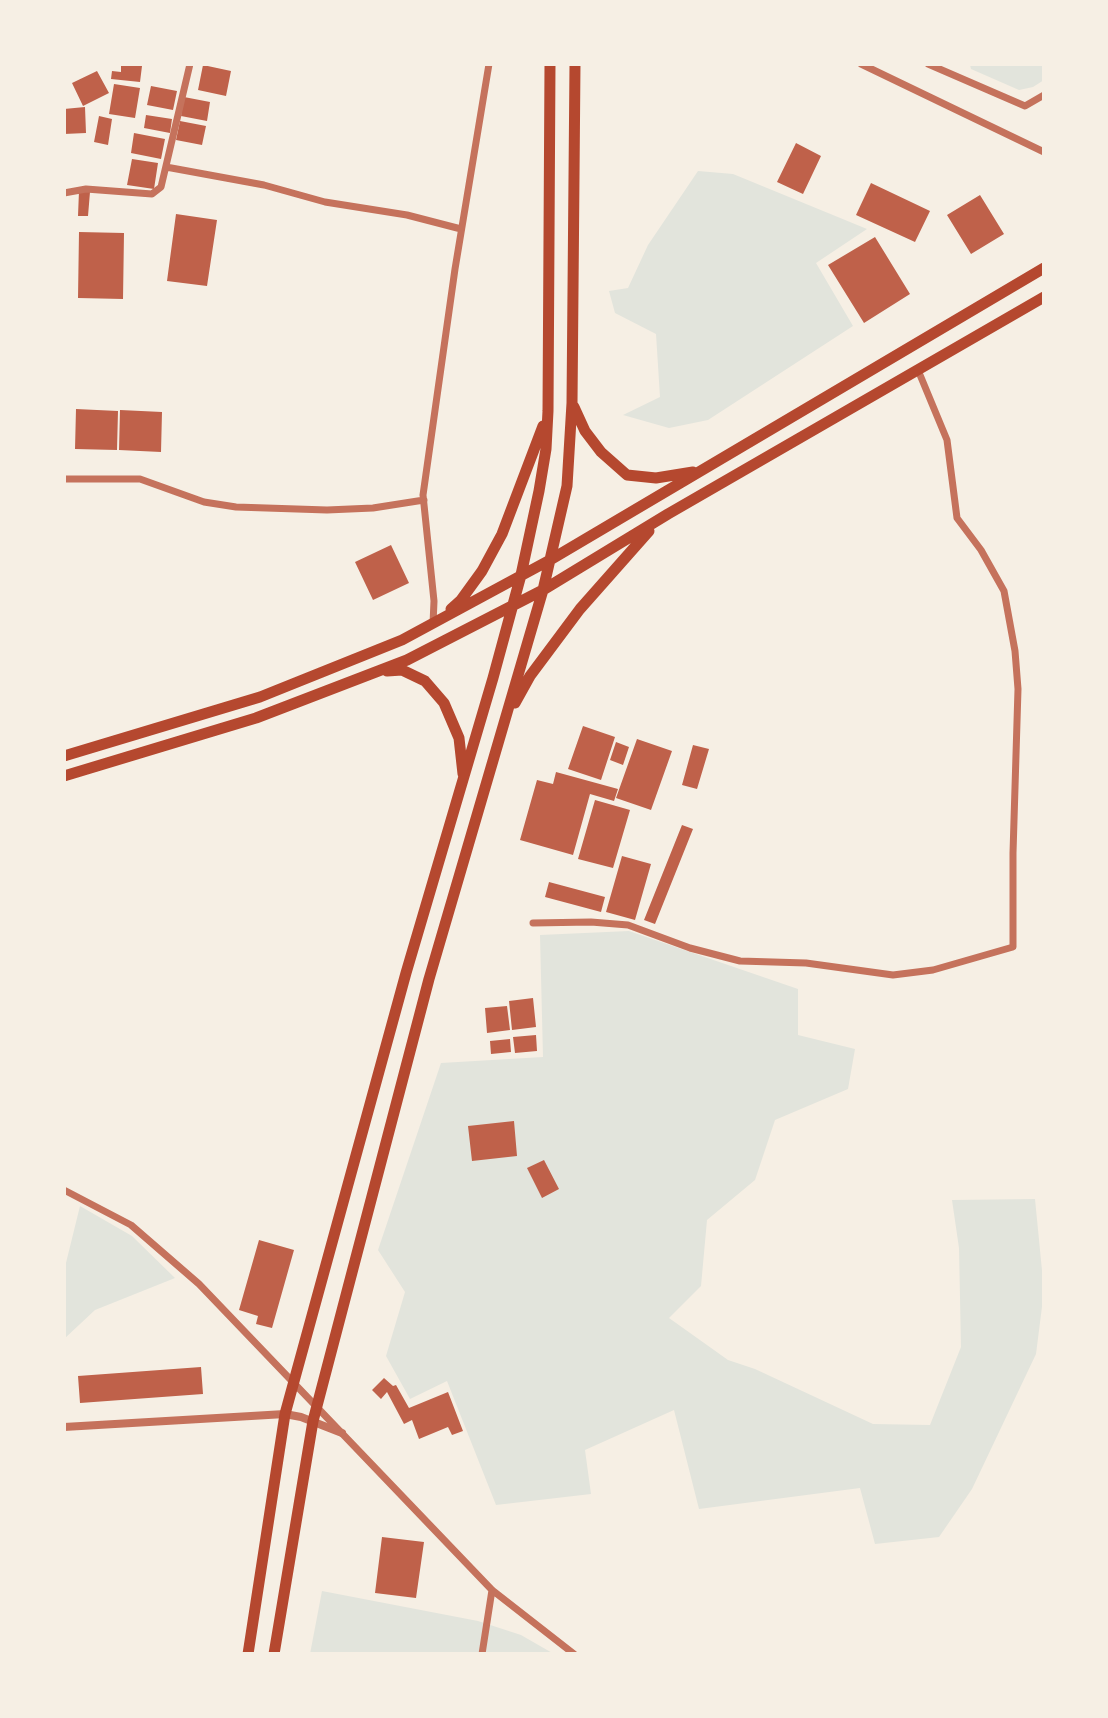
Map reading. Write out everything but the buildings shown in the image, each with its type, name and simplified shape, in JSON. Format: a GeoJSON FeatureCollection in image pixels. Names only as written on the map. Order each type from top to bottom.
{"type":"FeatureCollection","features":[{"type":"Feature","properties":{"kind":"main road"},"geometry":{"type":"LineString","coordinates":[[248,1654],[285,1414],[406,973],[513,605],[544,463],[548,411],[550,64]]}},
{"type":"Feature","properties":{"kind":"main road"},"geometry":{"type":"LineString","coordinates":[[274,1654],[313,1421],[429,979],[543,590],[567,486],[572,403],[575,64]]}},
{"type":"Feature","properties":{"kind":"main road"},"geometry":{"type":"LineString","coordinates":[[64,756],[260,697],[402,640],[550,560],[1044,268]]}},
{"type":"Feature","properties":{"kind":"main road"},"geometry":{"type":"LineString","coordinates":[[64,776],[256,718],[407,660],[543,590],[668,514],[1044,297]]}},
{"type":"Feature","properties":{"kind":"main road"},"geometry":{"type":"LineString","coordinates":[[572,403],[585,431],[601,452],[627,475],[656,478],[702,470]]}},
{"type":"Feature","properties":{"kind":"main road"},"geometry":{"type":"LineString","coordinates":[[434,623],[461,600],[482,571],[502,534],[548,411]]}},
{"type":"Feature","properties":{"kind":"main road"},"geometry":{"type":"LineString","coordinates":[[505,721],[530,676],[580,609],[630,551],[668,514]]}},
{"type":"Feature","properties":{"kind":"main road"},"geometry":{"type":"LineString","coordinates":[[375,672],[402,670],[425,681],[444,703],[459,738],[463,784]]}},
{"type":"Feature","properties":{"kind":"street"},"geometry":{"type":"LineString","coordinates":[[64,193],[86,189],[152,194],[161,187],[190,64]]}},
{"type":"Feature","properties":{"kind":"street"},"geometry":{"type":"LineString","coordinates":[[434,623],[424,500],[461,229],[489,64]]}},
{"type":"Feature","properties":{"kind":"street"},"geometry":{"type":"LineString","coordinates":[[861,64],[1044,152]]}},
{"type":"Feature","properties":{"kind":"street"},"geometry":{"type":"LineString","coordinates":[[928,64],[1025,106],[1044,95]]}},
{"type":"Feature","properties":{"kind":"street"},"geometry":{"type":"LineString","coordinates":[[166,167],[264,185],[325,202],[407,215],[461,229]]}},
{"type":"Feature","properties":{"kind":"street"},"geometry":{"type":"LineString","coordinates":[[533,923],[628,925],[690,948],[740,961],[806,963],[893,975],[933,970],[1013,947],[1018,689],[1015,651],[1004,591],[981,550],[957,518],[947,440],[918,370]]}},
{"type":"Feature","properties":{"kind":"street"},"geometry":{"type":"LineString","coordinates":[[64,479],[140,479],[204,502],[236,507],[327,510],[373,508],[424,500]]}},
{"type":"Feature","properties":{"kind":"street"},"geometry":{"type":"LineString","coordinates":[[64,1190],[131,1225],[199,1284],[492,1590],[574,1654]]}},
{"type":"Feature","properties":{"kind":"street"},"geometry":{"type":"LineString","coordinates":[[64,1427],[285,1414],[342,1433]]}},
{"type":"Feature","properties":{"kind":"street"},"geometry":{"type":"LineString","coordinates":[[482,1654],[492,1590]]}},
{"type":"Feature","properties":{"kind":"shaded area"},"geometry":{"type":"Polygon","coordinates":[[[1044,64],[1044,80],[1033,87],[1019,90],[971,69],[970,65],[1044,64]]]}},
{"type":"Feature","properties":{"kind":"shaded area"},"geometry":{"type":"Polygon","coordinates":[[[698,171],[733,174],[867,229],[816,263],[853,326],[708,420],[669,428],[623,415],[660,397],[656,334],[615,313],[609,291],[628,288],[648,245],[698,171]]]}},
{"type":"Feature","properties":{"kind":"shaded area"},"geometry":{"type":"Polygon","coordinates":[[[629,931],[798,989],[798,1035],[855,1049],[848,1089],[775,1120],[755,1180],[707,1220],[701,1286],[669,1318],[728,1360],[755,1369],[873,1424],[930,1425],[961,1347],[959,1248],[952,1200],[1035,1199],[1044,1291],[1036,1354],[972,1489],[939,1537],[875,1544],[860,1488],[699,1509],[674,1410],[585,1450],[591,1494],[496,1505],[447,1381],[410,1399],[386,1356],[405,1292],[378,1250],[441,1063],[543,1057],[540,935],[629,931]]]}},
{"type":"Feature","properties":{"kind":"shaded area"},"geometry":{"type":"Polygon","coordinates":[[[80,1206],[132,1236],[175,1278],[95,1310],[64,1339],[64,1271],[80,1206]]]}},
{"type":"Feature","properties":{"kind":"shaded area"},"geometry":{"type":"Polygon","coordinates":[[[322,1591],[478,1621],[521,1635],[554,1654],[310,1654],[322,1591]]]}}]}
